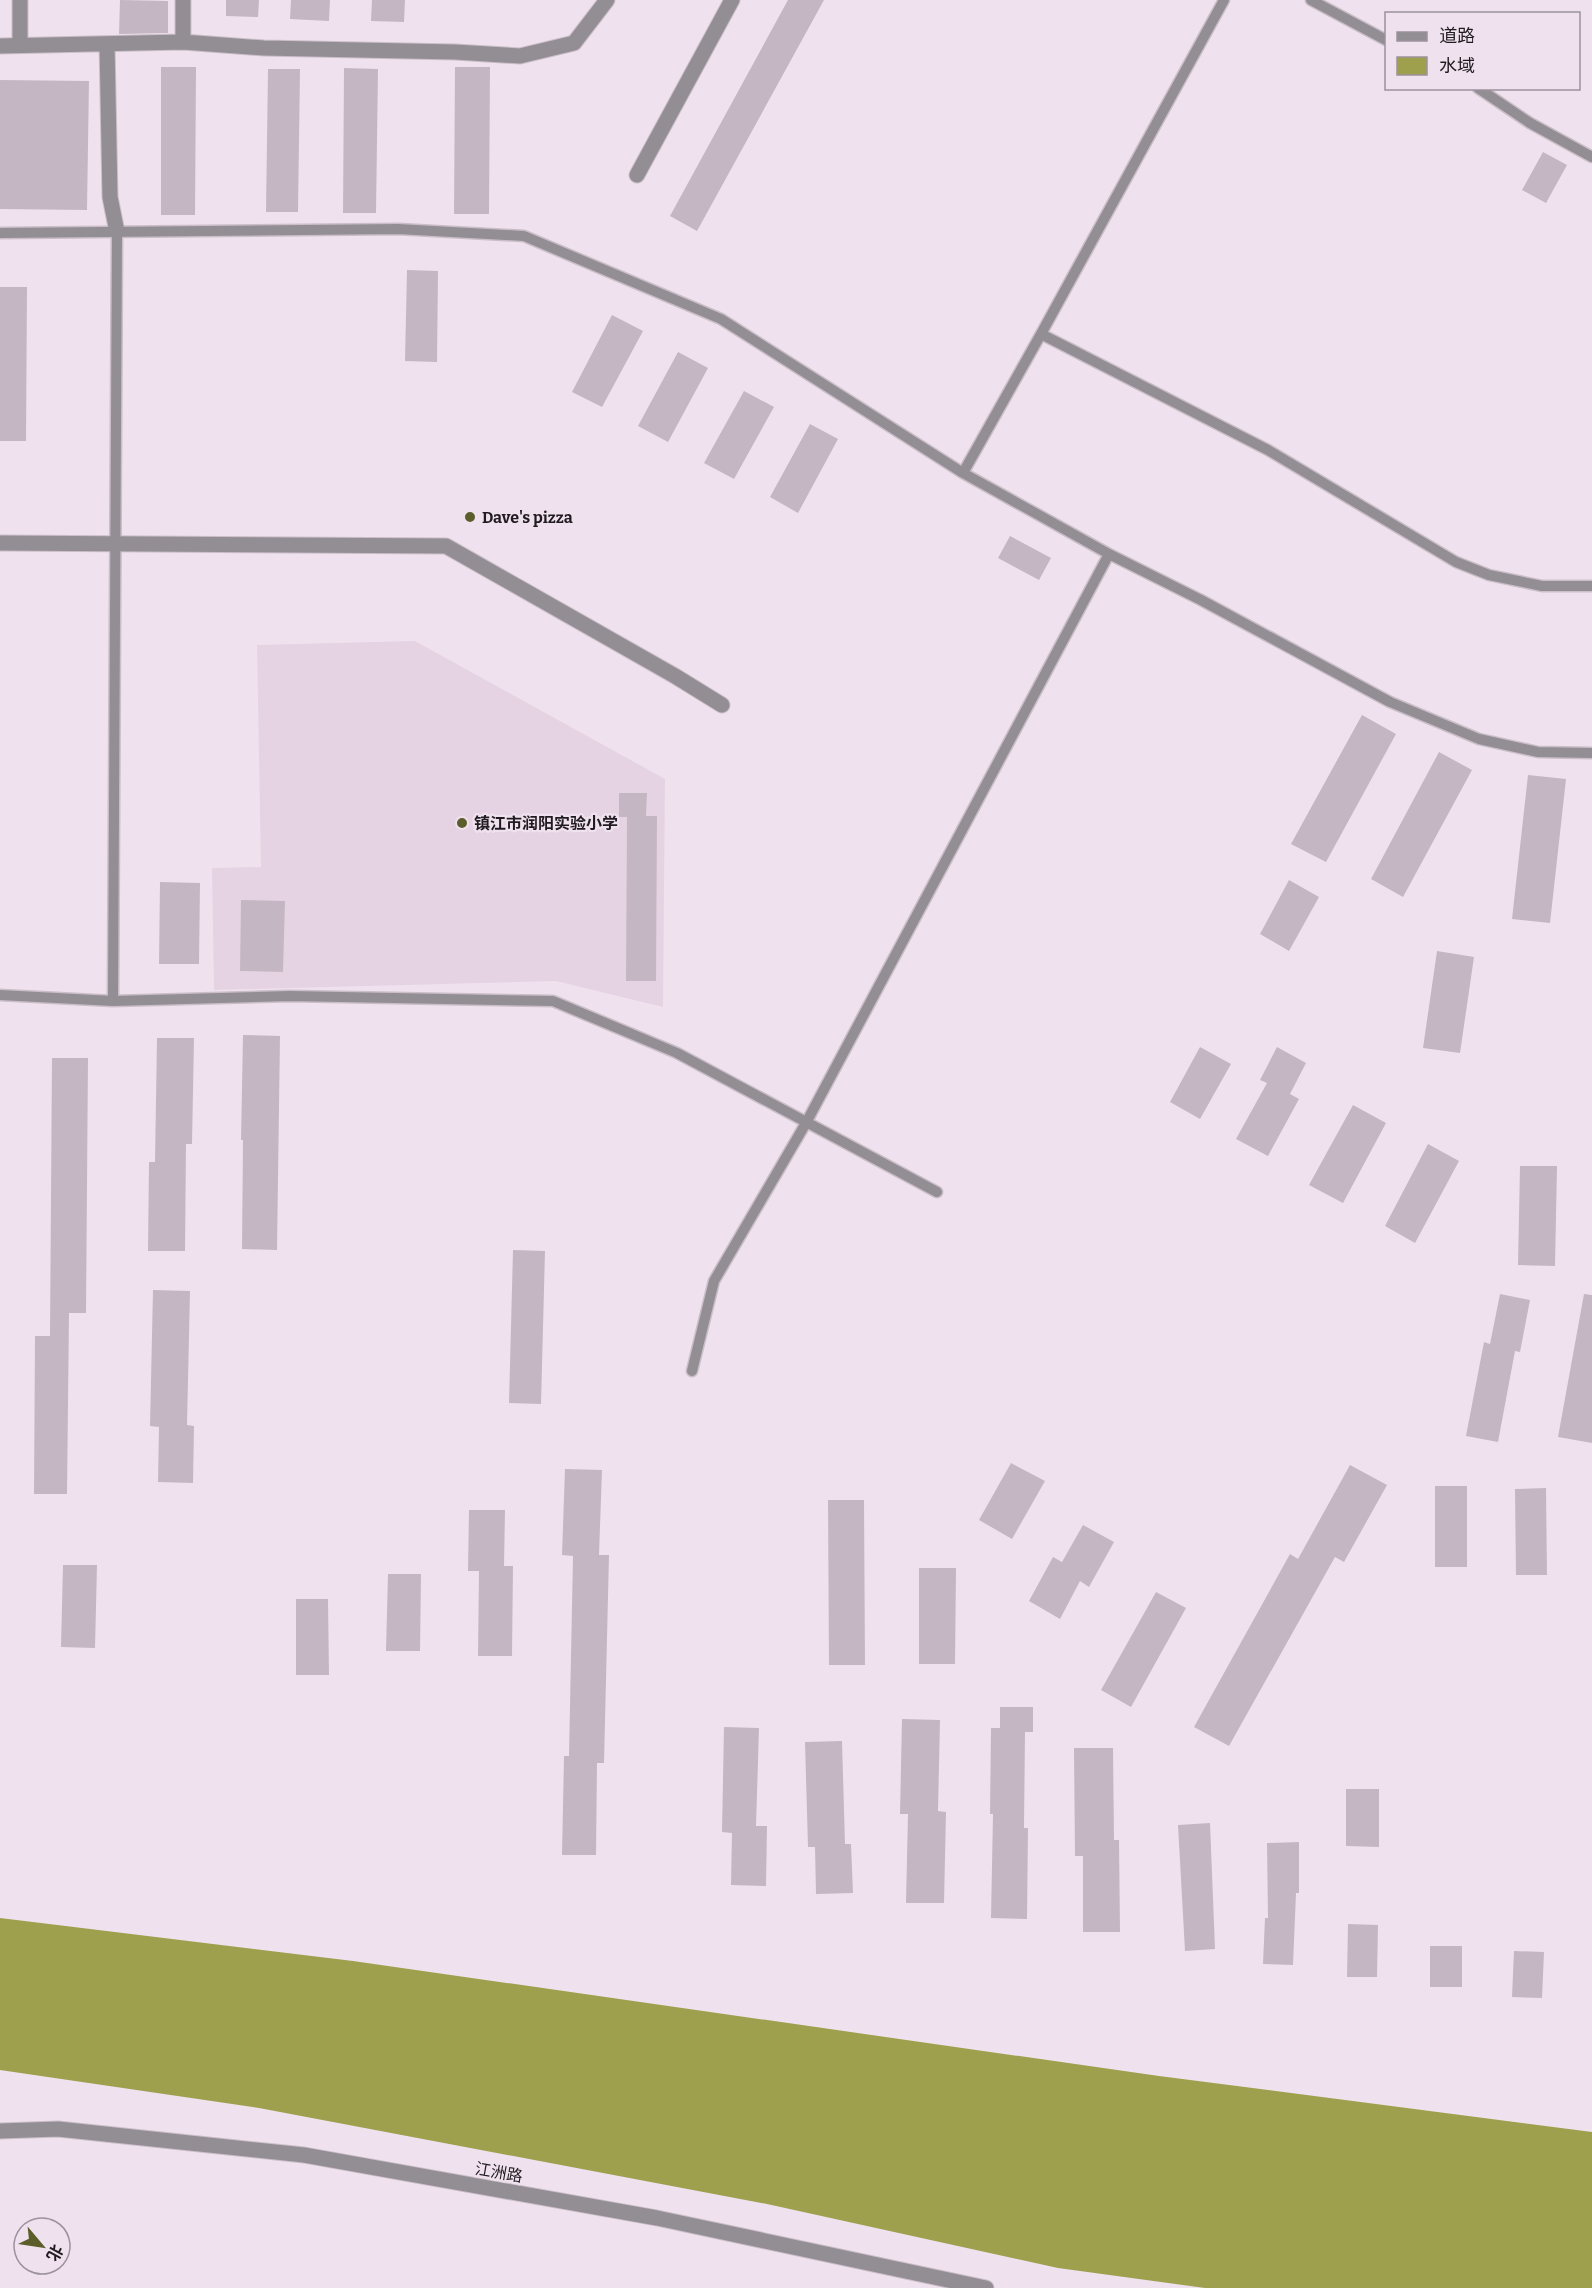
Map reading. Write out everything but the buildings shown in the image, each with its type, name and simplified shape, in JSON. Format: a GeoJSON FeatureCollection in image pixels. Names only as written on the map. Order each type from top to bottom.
{"type":"FeatureCollection","features":[{"type":"Feature","properties":{"kind":"street"},"geometry":{"type":"LineString","coordinates":[[20,0],[20,45]]}},
{"type":"Feature","properties":{"kind":"street"},"geometry":{"type":"LineString","coordinates":[[183,0],[183,42]]}},
{"type":"Feature","properties":{"kind":"street"},"geometry":{"type":"LineString","coordinates":[[0,46],[183,42],[264,48],[455,52],[520,56],[574,43],[607,0]]}},
{"type":"Feature","properties":{"kind":"street"},"geometry":{"type":"LineString","coordinates":[[637,175],[732,0]]}},
{"type":"Feature","properties":{"kind":"street"},"geometry":{"type":"LineString","coordinates":[[107,44],[110,197],[117,232]]}},
{"type":"Feature","properties":{"kind":"street"},"geometry":{"type":"LineString","coordinates":[[0,543],[446,546],[722,705]]}},
{"type":"Feature","properties":{"kind":"street","name":"江洲路"},"geometry":{"type":"LineString","coordinates":[[0,2131],[58,2129],[304,2155],[657,2218],[986,2288]]}},
{"type":"Feature","properties":{"kind":"lane"},"geometry":{"type":"LineString","coordinates":[[963,473],[1224,0]]}},
{"type":"Feature","properties":{"kind":"lane"},"geometry":{"type":"LineString","coordinates":[[1311,0],[1385,39]]}},
{"type":"Feature","properties":{"kind":"lane"},"geometry":{"type":"LineString","coordinates":[[1481,90],[1530,123],[1592,157]]}},
{"type":"Feature","properties":{"kind":"lane"},"geometry":{"type":"LineString","coordinates":[[0,233],[398,229],[524,236],[721,319],[963,473],[1109,554],[1202,600],[1390,702],[1479,739],[1538,752],[1592,753]]}},
{"type":"Feature","properties":{"kind":"lane"},"geometry":{"type":"LineString","coordinates":[[113,1001],[117,232]]}},
{"type":"Feature","properties":{"kind":"lane"},"geometry":{"type":"LineString","coordinates":[[1041,334],[1268,450],[1456,562],[1489,575],[1542,586],[1592,586]]}},
{"type":"Feature","properties":{"kind":"lane"},"geometry":{"type":"LineString","coordinates":[[692,1371],[714,1281],[806,1124],[1109,554]]}},
{"type":"Feature","properties":{"kind":"lane"},"geometry":{"type":"LineString","coordinates":[[0,994],[113,1001],[290,996],[553,1001],[677,1053],[937,1192]]}},
{"type":"Feature","properties":{"kind":"shaded area","name":"镇江市润阳实验小学"},"geometry":{"type":"Polygon","coordinates":[[[415,641],[665,779],[663,1007],[556,981],[214,990],[212,868],[261,867],[257,645],[415,641]]]}},
{"type":"Feature","properties":{"kind":"water"},"geometry":{"type":"Polygon","coordinates":[[[0,1918],[353,1961],[1159,2076],[1592,2132],[1592,2288],[1205,2288],[1058,2268],[767,2204],[259,2108],[0,2070],[0,1918]]]}},
{"type":"Feature","properties":{"kind":"place","name":"Dave's pizza"},"geometry":{"type":"Point","coordinates":[470,517]}},
{"type":"Feature","properties":{"kind":"place","name":"镇江市润阳实验小学"},"geometry":{"type":"Point","coordinates":[462,823]}}]}
